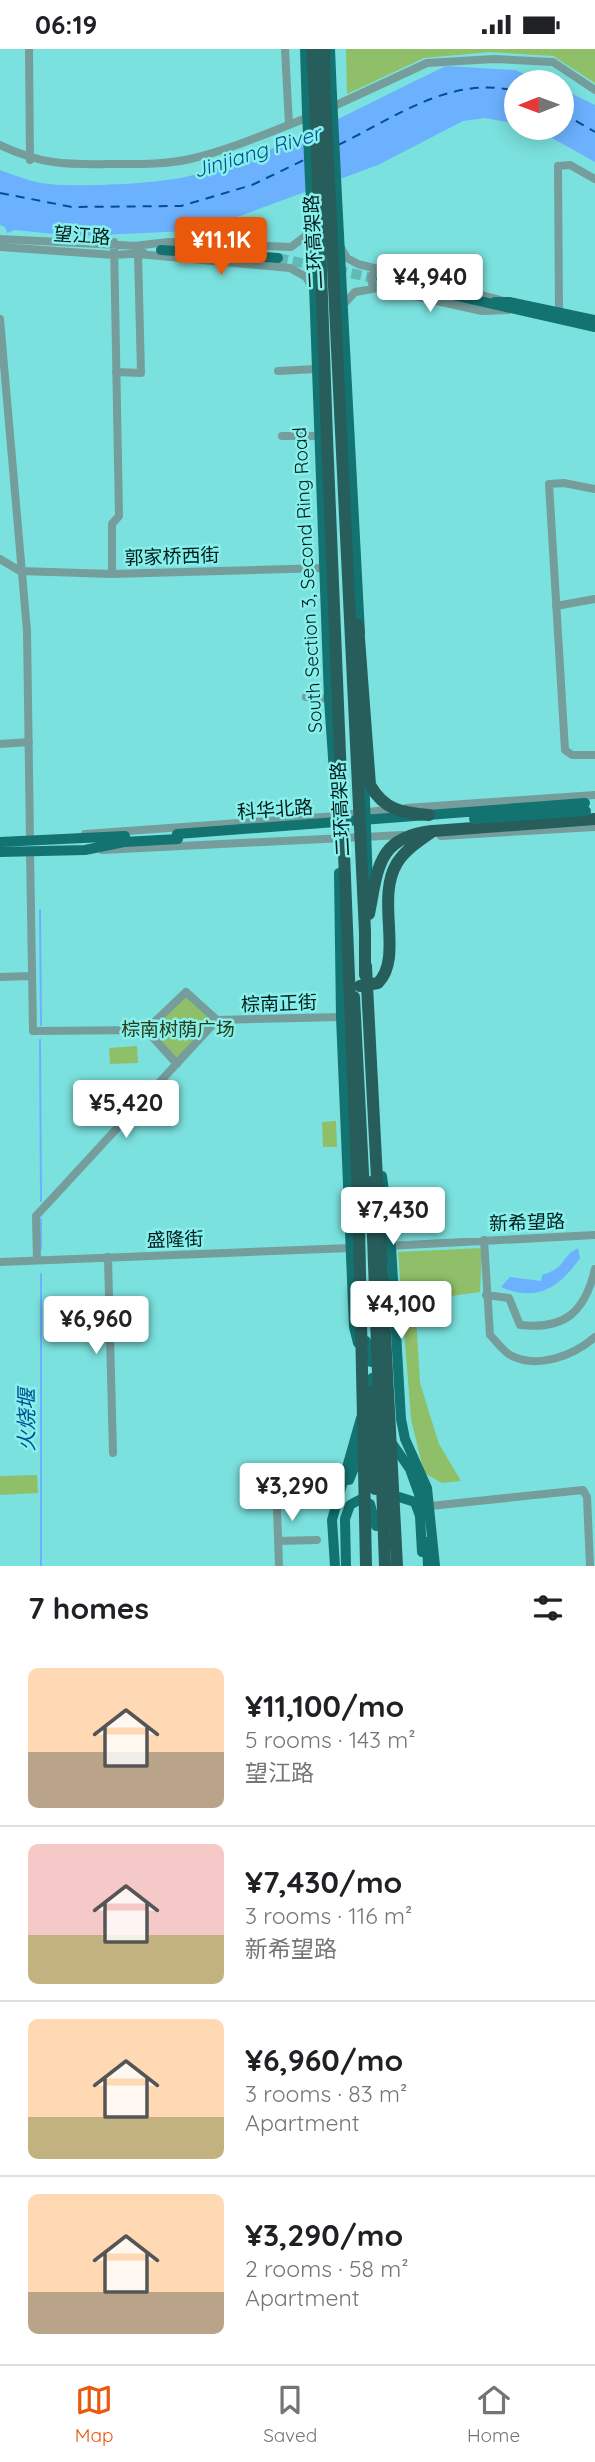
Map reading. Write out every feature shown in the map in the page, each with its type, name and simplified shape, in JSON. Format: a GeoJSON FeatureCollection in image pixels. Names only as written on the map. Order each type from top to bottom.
{"type":"FeatureCollection","features":[{"type":"Feature","properties":{"kind":"highway","name":"二环高架路"},"geometry":{"type":"LineString","coordinates":[[323,50],[397,1566]]}},
{"type":"Feature","properties":{"kind":"highway","name":"二环高架路"},"geometry":{"type":"LineString","coordinates":[[323,50],[337,680],[359,1224],[366,1566]]}},
{"type":"Feature","properties":{"kind":"highway"},"geometry":{"type":"LineString","coordinates":[[345,538],[354,565],[370,785],[376,797],[395,810],[429,815]]}},
{"type":"Feature","properties":{"kind":"highway"},"geometry":{"type":"LineString","coordinates":[[337,680],[336,788],[343,958],[351,982],[367,986],[385,976],[389,960],[386,898],[392,874],[403,855],[433,831]]}},
{"type":"Feature","properties":{"kind":"highway"},"geometry":{"type":"LineString","coordinates":[[365,932],[383,856],[404,836],[591,810]]}},
{"type":"Feature","properties":{"kind":"highway"},"geometry":{"type":"LineString","coordinates":[[348,958],[358,1019],[380,1521],[385,1566]]}},
{"type":"Feature","properties":{"kind":"highway"},"geometry":{"type":"LineString","coordinates":[[366,966],[373,1322]]}},
{"type":"Feature","properties":{"kind":"highway"},"geometry":{"type":"LineString","coordinates":[[375,1361],[368,1378],[377,1428]]}},
{"type":"Feature","properties":{"kind":"highway"},"geometry":{"type":"LineString","coordinates":[[377,1566],[380,1521]]}},
{"type":"Feature","properties":{"kind":"main road","name":"South Section 3, Second Ring Road"},"geometry":{"type":"LineString","coordinates":[[305,49],[329,699],[338,836],[341,1017],[350,1248],[354,1327],[368,1378]]}},
{"type":"Feature","properties":{"kind":"main road"},"geometry":{"type":"LineString","coordinates":[[323,50],[332,96],[362,671],[376,1134],[375,1361]]}},
{"type":"Feature","properties":{"kind":"main road","name":"望江路"},"geometry":{"type":"LineString","coordinates":[[161,250],[279,257]]}},
{"type":"Feature","properties":{"kind":"main road"},"geometry":{"type":"LineString","coordinates":[[380,279],[482,302],[559,312],[595,320]]}},
{"type":"Feature","properties":{"kind":"main road"},"geometry":{"type":"LineString","coordinates":[[510,306],[595,327]]}},
{"type":"Feature","properties":{"kind":"main road"},"geometry":{"type":"LineString","coordinates":[[177,836],[591,810]]}},
{"type":"Feature","properties":{"kind":"main road","name":"科华北路"},"geometry":{"type":"LineString","coordinates":[[0,842],[85,850],[177,836],[429,815],[591,810]]}},
{"type":"Feature","properties":{"kind":"main road","name":"科华北路"},"geometry":{"type":"LineString","coordinates":[[0,852],[53,839],[177,836]]}},
{"type":"Feature","properties":{"kind":"main road"},"geometry":{"type":"LineString","coordinates":[[376,1134],[391,1246],[401,1419],[405,1439],[427,1488],[422,1566]]}},
{"type":"Feature","properties":{"kind":"main road"},"geometry":{"type":"LineString","coordinates":[[335,1566],[332,1520],[365,1400],[368,1378],[364,1272],[350,1248]]}},
{"type":"Feature","properties":{"kind":"main road"},"geometry":{"type":"LineString","coordinates":[[375,1361],[394,1313]]}},
{"type":"Feature","properties":{"kind":"main road"},"geometry":{"type":"LineString","coordinates":[[366,1341],[375,1361]]}},
{"type":"Feature","properties":{"kind":"main road"},"geometry":{"type":"LineString","coordinates":[[341,1566],[340,1515],[344,1497],[377,1428],[410,1469],[424,1506],[435,1566]]}},
{"type":"Feature","properties":{"kind":"main road"},"geometry":{"type":"LineString","coordinates":[[346,1566],[345,1524],[349,1505],[359,1500],[370,1504],[380,1521],[396,1497],[409,1498],[424,1506]]}},
{"type":"Feature","properties":{"kind":"main road"},"geometry":{"type":"LineString","coordinates":[[424,1506],[428,1566]]}},
{"type":"Feature","properties":{"kind":"street"},"geometry":{"type":"LineString","coordinates":[[29,49],[30,160]]}},
{"type":"Feature","properties":{"kind":"street"},"geometry":{"type":"LineString","coordinates":[[285,49],[289,125]]}},
{"type":"Feature","properties":{"kind":"street"},"geometry":{"type":"LineString","coordinates":[[0,145],[30,160],[64,165],[188,159],[289,125],[348,101],[427,63],[494,59],[553,62],[595,90]]}},
{"type":"Feature","properties":{"kind":"street"},"geometry":{"type":"LineString","coordinates":[[559,312],[558,166],[570,165],[595,179]]}},
{"type":"Feature","properties":{"kind":"street"},"geometry":{"type":"LineString","coordinates":[[116,372],[141,373],[138,254],[172,260],[279,257],[298,245],[311,232]]}},
{"type":"Feature","properties":{"kind":"street","name":"望江路"},"geometry":{"type":"LineString","coordinates":[[0,239],[114,248],[138,254],[161,250]]}},
{"type":"Feature","properties":{"kind":"street"},"geometry":{"type":"LineString","coordinates":[[134,246],[168,242],[279,257],[300,272],[313,289]]}},
{"type":"Feature","properties":{"kind":"street","name":"望江路"},"geometry":{"type":"LineString","coordinates":[[0,247],[134,246],[161,250]]}},
{"type":"Feature","properties":{"kind":"street"},"geometry":{"type":"LineString","coordinates":[[340,246],[353,261],[380,279],[482,311],[510,306]]}},
{"type":"Feature","properties":{"kind":"street"},"geometry":{"type":"LineString","coordinates":[[112,574],[112,524],[119,516],[114,248]]}},
{"type":"Feature","properties":{"kind":"street"},"geometry":{"type":"LineString","coordinates":[[342,306],[355,292],[380,279],[510,306]]}},
{"type":"Feature","properties":{"kind":"street"},"geometry":{"type":"LineString","coordinates":[[0,319],[27,631],[33,1031],[146,1030],[177,1064]]}},
{"type":"Feature","properties":{"kind":"street"},"geometry":{"type":"LineString","coordinates":[[278,371],[316,369]]}},
{"type":"Feature","properties":{"kind":"street"},"geometry":{"type":"LineString","coordinates":[[282,436],[318,436]]}},
{"type":"Feature","properties":{"kind":"street"},"geometry":{"type":"LineString","coordinates":[[595,489],[564,483],[549,484],[565,750],[572,755],[595,755]]}},
{"type":"Feature","properties":{"kind":"street"},"geometry":{"type":"LineString","coordinates":[[0,559],[20,571]]}},
{"type":"Feature","properties":{"kind":"street","name":"郭家桥西街"},"geometry":{"type":"LineString","coordinates":[[20,571],[112,574],[325,568]]}},
{"type":"Feature","properties":{"kind":"street"},"geometry":{"type":"LineString","coordinates":[[556,606],[595,599]]}},
{"type":"Feature","properties":{"kind":"street"},"geometry":{"type":"LineString","coordinates":[[306,697],[329,699]]}},
{"type":"Feature","properties":{"kind":"street"},"geometry":{"type":"LineString","coordinates":[[0,744],[29,743]]}},
{"type":"Feature","properties":{"kind":"street"},"geometry":{"type":"LineString","coordinates":[[53,839],[136,828],[337,816],[365,811],[595,795]]}},
{"type":"Feature","properties":{"kind":"street"},"geometry":{"type":"LineString","coordinates":[[85,850],[338,836],[368,839],[460,836],[595,827]]}},
{"type":"Feature","properties":{"kind":"street"},"geometry":{"type":"LineString","coordinates":[[0,977],[32,976]]}},
{"type":"Feature","properties":{"kind":"street","name":"棕南正街"},"geometry":{"type":"LineString","coordinates":[[146,1030],[186,992],[217,1020],[341,1017]]}},
{"type":"Feature","properties":{"kind":"street"},"geometry":{"type":"LineString","coordinates":[[37,1260],[36,1216],[217,1020]]}},
{"type":"Feature","properties":{"kind":"street","name":"新希望路"},"geometry":{"type":"LineString","coordinates":[[377,1245],[595,1235]]}},
{"type":"Feature","properties":{"kind":"street"},"geometry":{"type":"LineString","coordinates":[[484,1240],[490,1335],[510,1355],[535,1362],[561,1358],[595,1337]]}},
{"type":"Feature","properties":{"kind":"street","name":"盛隆街"},"geometry":{"type":"LineString","coordinates":[[0,1262],[350,1248]]}},
{"type":"Feature","properties":{"kind":"street"},"geometry":{"type":"LineString","coordinates":[[108,1257],[113,1453]]}},
{"type":"Feature","properties":{"kind":"street"},"geometry":{"type":"LineString","coordinates":[[486,1295],[509,1298],[520,1325],[540,1327],[562,1322],[585,1300],[595,1269]]}},
{"type":"Feature","properties":{"kind":"street"},"geometry":{"type":"LineString","coordinates":[[585,1300],[595,1307]]}},
{"type":"Feature","properties":{"kind":"street"},"geometry":{"type":"LineString","coordinates":[[276,1481],[279,1566]]}},
{"type":"Feature","properties":{"kind":"street"},"geometry":{"type":"LineString","coordinates":[[424,1506],[583,1490],[587,1497],[590,1566]]}},
{"type":"Feature","properties":{"kind":"street"},"geometry":{"type":"LineString","coordinates":[[278,1541],[317,1540]]}},
{"type":"Feature","properties":{"kind":"green space"},"geometry":{"type":"Polygon","coordinates":[[[346,49],[595,49],[595,83],[553,56],[490,52],[424,58],[347,94],[346,49]]]}},
{"type":"Feature","properties":{"kind":"green space","name":"棕南树荫广场"},"geometry":{"type":"Polygon","coordinates":[[[186,992],[217,1020],[177,1064],[146,1030],[186,992]]]}},
{"type":"Feature","properties":{"kind":"green space"},"geometry":{"type":"Polygon","coordinates":[[[137,1046],[138,1063],[110,1064],[109,1048],[137,1046]]]}},
{"type":"Feature","properties":{"kind":"green space"},"geometry":{"type":"Polygon","coordinates":[[[336,1121],[337,1147],[323,1147],[322,1122],[336,1121]]]}},
{"type":"Feature","properties":{"kind":"green space"},"geometry":{"type":"Polygon","coordinates":[[[482,1248],[480,1292],[415,1301],[420,1383],[439,1444],[461,1481],[442,1483],[424,1473],[411,1419],[398,1252],[482,1248]]]}},
{"type":"Feature","properties":{"kind":"green space"},"geometry":{"type":"Polygon","coordinates":[[[37,1475],[38,1493],[0,1495],[0,1476],[37,1475]]]}},
{"type":"Feature","properties":{"kind":"water"},"geometry":{"type":"Polygon","coordinates":[[[446,66],[515,70],[504,70],[504,122],[485,118],[463,121],[378,165],[240,216],[188,231],[75,236],[15,230],[7,233],[5,227],[0,225],[0,170],[41,183],[72,185],[134,183],[185,177],[217,169],[284,144],[446,66]]]}},
{"type":"Feature","properties":{"kind":"water"},"geometry":{"type":"Polygon","coordinates":[[[574,95],[595,105],[595,162],[556,140],[574,140],[574,95]]]}},
{"type":"Feature","properties":{"kind":"water"},"geometry":{"type":"Polygon","coordinates":[[[578,1248],[580,1258],[556,1284],[537,1293],[514,1292],[501,1287],[510,1277],[541,1281],[542,1275],[560,1266],[568,1255],[578,1248]]]}},
{"type":"Feature","properties":{"kind":"waterway","name":"火烧堰"},"geometry":{"type":"LineString","coordinates":[[40,910],[41,1025]]}},
{"type":"Feature","properties":{"kind":"waterway","name":"火烧堰"},"geometry":{"type":"LineString","coordinates":[[40,1040],[41,1201]]}},
{"type":"Feature","properties":{"kind":"waterway","name":"火烧堰"},"geometry":{"type":"LineString","coordinates":[[41,1219],[41,1249]]}},
{"type":"Feature","properties":{"kind":"waterway","name":"火烧堰"},"geometry":{"type":"LineString","coordinates":[[41,1274],[41,1566]]}},
{"type":"Feature","properties":{"kind":"ferry route"},"geometry":{"type":"LineString","coordinates":[[338,145],[402,112],[446,94],[468,89],[504,90]]}},
{"type":"Feature","properties":{"kind":"ferry route"},"geometry":{"type":"LineString","coordinates":[[574,120],[595,132]]}},
{"type":"Feature","properties":{"kind":"ferry route"},"geometry":{"type":"LineString","coordinates":[[0,193],[72,207],[181,206],[252,185],[304,160]]}},
{"type":"Feature","properties":{"kind":"tunnel"},"geometry":{"type":"LineString","coordinates":[[278,258],[379,279]]}},
{"type":"Feature","properties":{"kind":"water label","name":"Jinjiang River"},"geometry":{"type":"Point","coordinates":[257,152]}}]}
